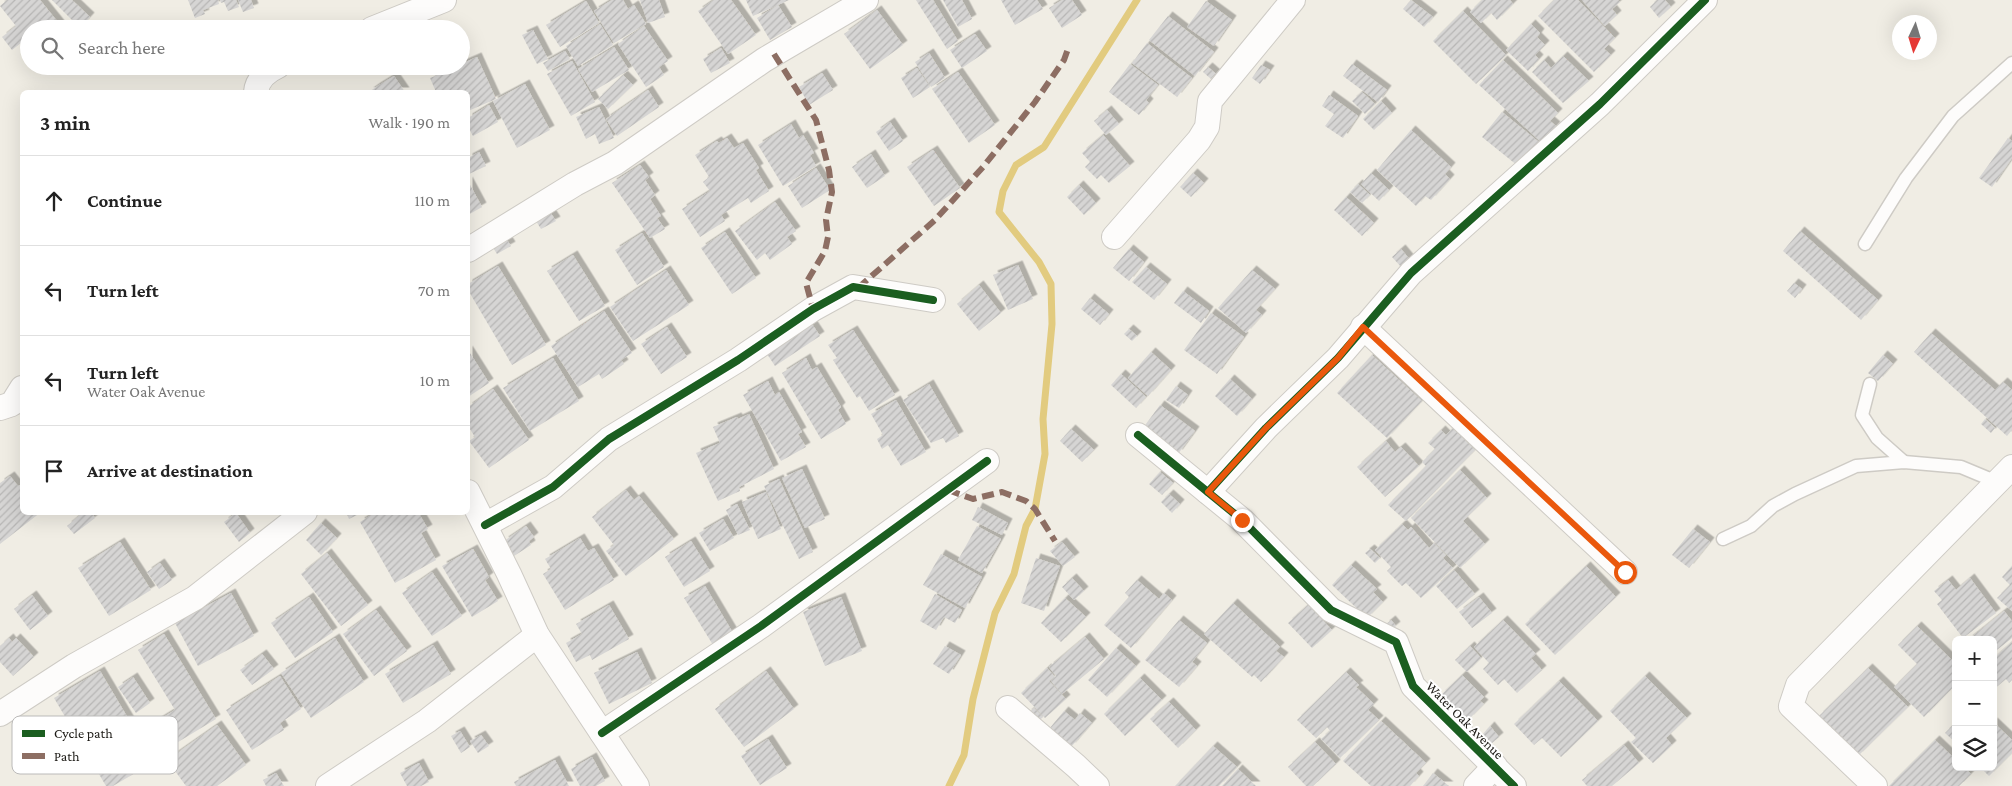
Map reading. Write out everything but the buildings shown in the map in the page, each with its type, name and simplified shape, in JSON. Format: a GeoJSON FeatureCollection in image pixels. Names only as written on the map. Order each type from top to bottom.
{"type":"FeatureCollection","features":[{"type":"Feature","properties":{"kind":"street"},"geometry":{"type":"LineString","coordinates":[[470,249],[575,184],[615,163],[674,120],[769,57],[866,0]]}},
{"type":"Feature","properties":{"kind":"street"},"geometry":{"type":"LineString","coordinates":[[1114,237],[1199,140],[1207,127],[1210,101],[1293,0]]}},
{"type":"Feature","properties":{"kind":"street"},"geometry":{"type":"LineString","coordinates":[[1208,492],[1266,428],[1338,358],[1411,273],[1600,104],[1705,0]]}},
{"type":"Feature","properties":{"kind":"street"},"geometry":{"type":"LineString","coordinates":[[393,20],[436,2]]}},
{"type":"Feature","properties":{"kind":"street"},"geometry":{"type":"LineString","coordinates":[[256,90],[265,75]]}},
{"type":"Feature","properties":{"kind":"street"},"geometry":{"type":"LineString","coordinates":[[485,525],[553,487],[609,439],[738,360],[806,313],[853,287],[933,300]]}},
{"type":"Feature","properties":{"kind":"street"},"geometry":{"type":"LineString","coordinates":[[1363,327],[1625,572]]}},
{"type":"Feature","properties":{"kind":"street"},"geometry":{"type":"LineString","coordinates":[[0,408],[12,404],[20,391]]}},
{"type":"Feature","properties":{"kind":"street","name":"Water Oak Avenue"},"geometry":{"type":"LineString","coordinates":[[1138,435],[1242,520],[1332,610],[1396,642],[1413,686],[1514,786]]}},
{"type":"Feature","properties":{"kind":"street"},"geometry":{"type":"LineString","coordinates":[[602,733],[761,626],[988,461]]}},
{"type":"Feature","properties":{"kind":"street"},"geometry":{"type":"LineString","coordinates":[[1874,786],[1790,706],[1798,685],[2004,475]]}},
{"type":"Feature","properties":{"kind":"street"},"geometry":{"type":"LineString","coordinates":[[470,496],[537,635],[637,786]]}},
{"type":"Feature","properties":{"kind":"street"},"geometry":{"type":"LineString","coordinates":[[0,714],[74,666],[195,598],[301,515]]}},
{"type":"Feature","properties":{"kind":"street"},"geometry":{"type":"LineString","coordinates":[[328,786],[427,721],[537,635]]}},
{"type":"Feature","properties":{"kind":"street"},"geometry":{"type":"LineString","coordinates":[[1008,708],[1097,786]]}},
{"type":"Feature","properties":{"kind":"street"},"geometry":{"type":"LineString","coordinates":[[1476,786],[1495,766]]}},
{"type":"Feature","properties":{"kind":"lane"},"geometry":{"type":"LineString","coordinates":[[1865,244],[1906,178],[1953,116],[2012,63]]}},
{"type":"Feature","properties":{"kind":"lane"},"geometry":{"type":"LineString","coordinates":[[1870,384],[1862,415],[1877,438],[1904,462]]}},
{"type":"Feature","properties":{"kind":"lane"},"geometry":{"type":"LineString","coordinates":[[1723,539],[1750,526],[1773,506],[1856,466],[1904,462],[1961,467],[2004,475]]}},
{"type":"Feature","properties":{"kind":"waterway"},"geometry":{"type":"LineString","coordinates":[[949,786],[964,755],[973,699],[995,613],[1014,574],[1026,526],[1035,509],[1045,454],[1043,419],[1052,324],[1051,284],[1039,262],[999,212],[1003,191],[1016,165],[1044,147],[1137,0]]}},
{"type":"Feature","properties":{"kind":"marked path"},"geometry":{"type":"LineString","coordinates":[[858,288],[935,220],[983,167],[1035,102],[1064,60],[1069,46]]}},
{"type":"Feature","properties":{"kind":"marked path"},"geometry":{"type":"LineString","coordinates":[[774,54],[816,120],[829,170],[832,192],[826,220],[828,237],[825,251],[806,283],[813,309]]}},
{"type":"Feature","properties":{"kind":"marked path"},"geometry":{"type":"LineString","coordinates":[[948,490],[973,499],[1002,492],[1026,501],[1035,509],[1055,541]]}},
{"type":"Feature","properties":{"kind":"cycle path"},"geometry":{"type":"LineString","coordinates":[[1208,492],[1266,428],[1338,358],[1411,273],[1600,104],[1705,0]]}},
{"type":"Feature","properties":{"kind":"cycle path"},"geometry":{"type":"LineString","coordinates":[[485,525],[553,487],[609,439],[738,360],[813,309],[853,287],[933,300]]}},
{"type":"Feature","properties":{"kind":"cycle path"},"geometry":{"type":"LineString","coordinates":[[1138,435],[1242,520],[1331,610],[1396,642],[1413,686],[1514,786]]}},
{"type":"Feature","properties":{"kind":"cycle path"},"geometry":{"type":"LineString","coordinates":[[602,733],[761,626],[987,461]]}},
{"type":"Feature","properties":{"kind":"route"},"geometry":{"type":"LineString","coordinates":[[1242,520],[1208,492],[1266,428],[1338,358],[1363,327],[1625,572]]}}]}
